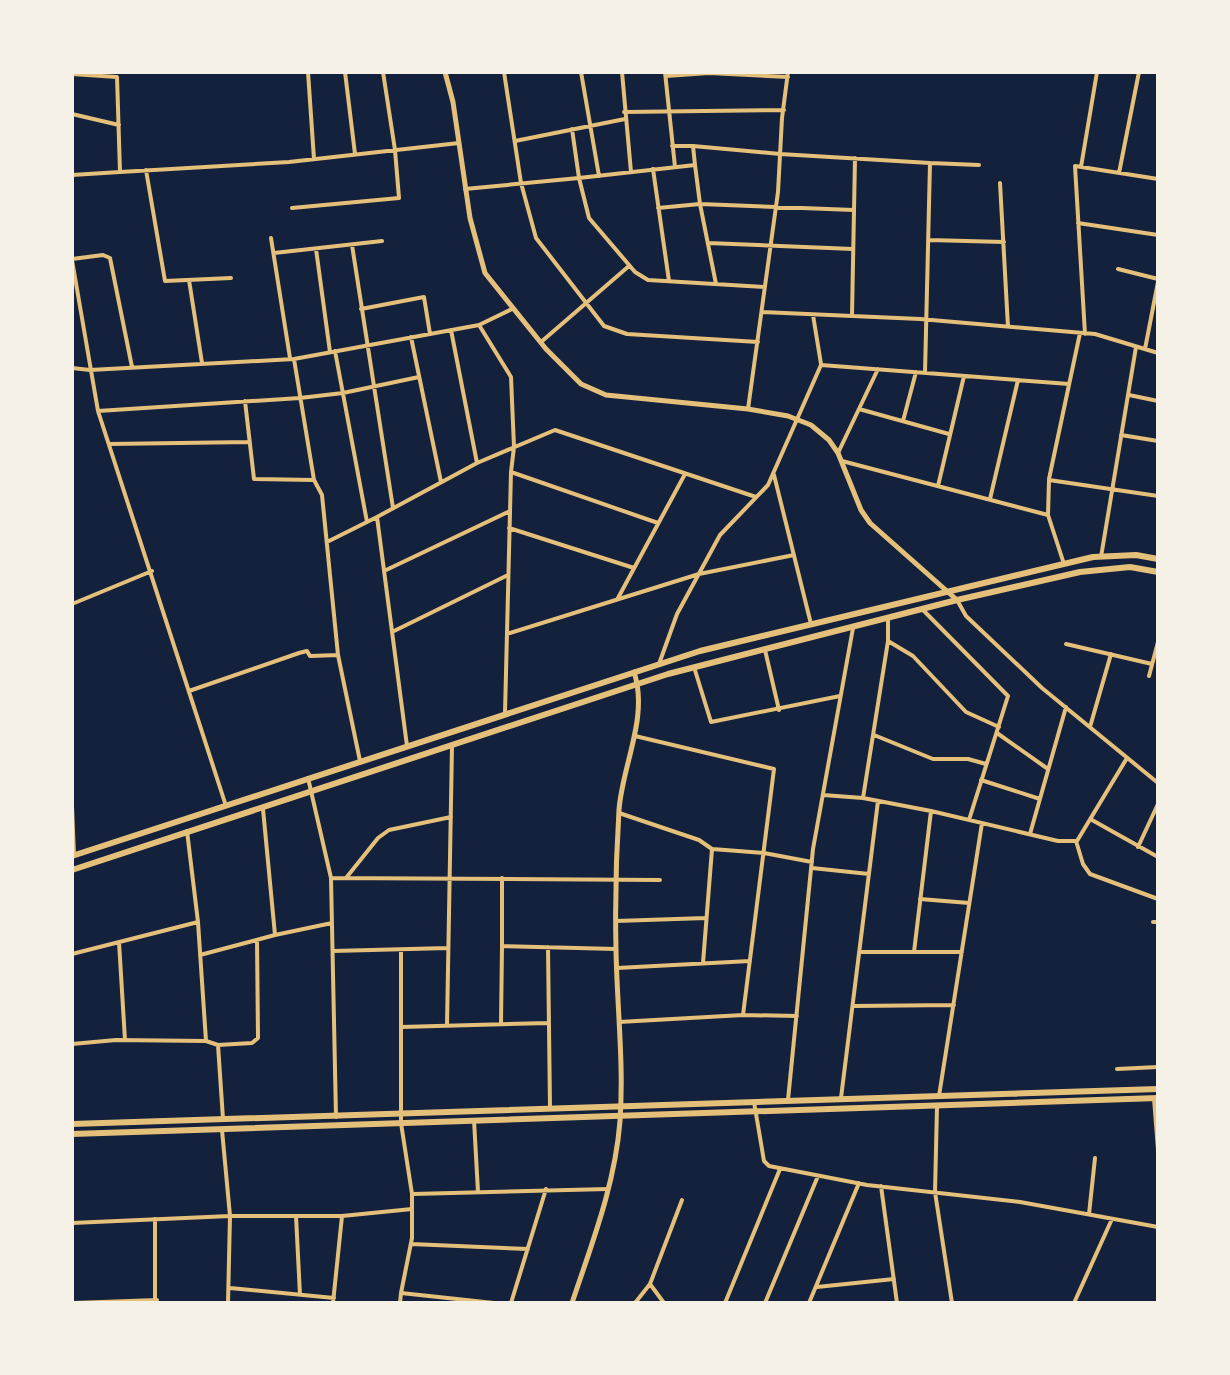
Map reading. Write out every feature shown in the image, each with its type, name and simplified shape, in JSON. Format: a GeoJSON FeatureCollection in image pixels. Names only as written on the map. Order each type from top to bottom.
{"type":"FeatureCollection","features":[{"type":"Feature","properties":{"kind":"main road"},"geometry":{"type":"LineString","coordinates":[[73,856],[700,651],[1064,564],[1136,555],[1158,559]]}},
{"type":"Feature","properties":{"kind":"main road"},"geometry":{"type":"LineString","coordinates":[[72,870],[694,667],[957,600],[1107,568],[1130,567],[1158,572]]}},
{"type":"Feature","properties":{"kind":"main road"},"geometry":{"type":"LineString","coordinates":[[72,1134],[756,1111],[1158,1089]]}},
{"type":"Feature","properties":{"kind":"main road"},"geometry":{"type":"LineString","coordinates":[[72,1124],[841,1098],[1156,1098]]}},
{"type":"Feature","properties":{"kind":"street"},"geometry":{"type":"LineString","coordinates":[[308,72],[314,159]]}},
{"type":"Feature","properties":{"kind":"street"},"geometry":{"type":"LineString","coordinates":[[345,72],[355,154]]}},
{"type":"Feature","properties":{"kind":"street"},"geometry":{"type":"LineString","coordinates":[[292,208],[399,198],[383,72]]}},
{"type":"Feature","properties":{"kind":"street"},"geometry":{"type":"LineString","coordinates":[[445,72],[476,245],[485,273],[512,309],[581,384],[606,395],[748,409],[811,425],[829,440],[838,453],[861,510],[870,523],[957,600],[966,616],[1066,707],[1158,783]]}},
{"type":"Feature","properties":{"kind":"street"},"geometry":{"type":"LineString","coordinates":[[504,72],[521,183],[536,238],[604,326],[627,334],[758,342]]}},
{"type":"Feature","properties":{"kind":"street"},"geometry":{"type":"LineString","coordinates":[[581,72],[599,176]]}},
{"type":"Feature","properties":{"kind":"street"},"geometry":{"type":"LineString","coordinates":[[622,72],[631,172]]}},
{"type":"Feature","properties":{"kind":"street"},"geometry":{"type":"LineString","coordinates":[[1081,167],[1097,72]]}},
{"type":"Feature","properties":{"kind":"street"},"geometry":{"type":"LineString","coordinates":[[1119,173],[1139,72]]}},
{"type":"Feature","properties":{"kind":"street"},"geometry":{"type":"LineString","coordinates":[[72,74],[117,77],[120,172]]}},
{"type":"Feature","properties":{"kind":"street"},"geometry":{"type":"LineString","coordinates":[[675,167],[665,74],[788,75],[776,207],[748,409]]}},
{"type":"Feature","properties":{"kind":"street"},"geometry":{"type":"LineString","coordinates":[[624,112],[784,110]]}},
{"type":"Feature","properties":{"kind":"street"},"geometry":{"type":"LineString","coordinates":[[72,114],[119,125]]}},
{"type":"Feature","properties":{"kind":"street"},"geometry":{"type":"LineString","coordinates":[[515,141],[625,119]]}},
{"type":"Feature","properties":{"kind":"street"},"geometry":{"type":"LineString","coordinates":[[572,129],[589,218],[629,266],[648,280],[765,287]]}},
{"type":"Feature","properties":{"kind":"street"},"geometry":{"type":"LineString","coordinates":[[72,175],[314,159],[459,143]]}},
{"type":"Feature","properties":{"kind":"street"},"geometry":{"type":"LineString","coordinates":[[672,146],[979,165]]}},
{"type":"Feature","properties":{"kind":"street"},"geometry":{"type":"LineString","coordinates":[[693,146],[700,204],[716,284]]}},
{"type":"Feature","properties":{"kind":"street"},"geometry":{"type":"LineString","coordinates":[[852,316],[855,158]]}},
{"type":"Feature","properties":{"kind":"street"},"geometry":{"type":"LineString","coordinates":[[925,373],[930,163]]}},
{"type":"Feature","properties":{"kind":"street"},"geometry":{"type":"LineString","coordinates":[[465,189],[695,165]]}},
{"type":"Feature","properties":{"kind":"street"},"geometry":{"type":"LineString","coordinates":[[1064,564],[1048,515],[1049,480],[1082,333],[1075,166],[1158,179]]}},
{"type":"Feature","properties":{"kind":"street"},"geometry":{"type":"LineString","coordinates":[[653,169],[669,281]]}},
{"type":"Feature","properties":{"kind":"street"},"geometry":{"type":"LineString","coordinates":[[146,170],[165,281],[231,278]]}},
{"type":"Feature","properties":{"kind":"street"},"geometry":{"type":"LineString","coordinates":[[1000,183],[1008,327]]}},
{"type":"Feature","properties":{"kind":"street"},"geometry":{"type":"LineString","coordinates":[[658,208],[700,204],[854,210]]}},
{"type":"Feature","properties":{"kind":"street"},"geometry":{"type":"LineString","coordinates":[[1078,223],[1158,235]]}},
{"type":"Feature","properties":{"kind":"street"},"geometry":{"type":"LineString","coordinates":[[271,238],[314,480],[322,495],[338,655],[360,761]]}},
{"type":"Feature","properties":{"kind":"street"},"geometry":{"type":"LineString","coordinates":[[929,240],[1004,242]]}},
{"type":"Feature","properties":{"kind":"street"},"geometry":{"type":"LineString","coordinates":[[274,253],[382,241]]}},
{"type":"Feature","properties":{"kind":"street"},"geometry":{"type":"LineString","coordinates":[[708,243],[853,249]]}},
{"type":"Feature","properties":{"kind":"street"},"geometry":{"type":"LineString","coordinates":[[352,245],[393,508]]}},
{"type":"Feature","properties":{"kind":"street"},"geometry":{"type":"LineString","coordinates":[[316,249],[367,522]]}},
{"type":"Feature","properties":{"kind":"street"},"geometry":{"type":"LineString","coordinates":[[132,367],[110,258],[103,255],[72,260],[98,411],[226,806]]}},
{"type":"Feature","properties":{"kind":"street"},"geometry":{"type":"LineString","coordinates":[[541,342],[629,266]]}},
{"type":"Feature","properties":{"kind":"street"},"geometry":{"type":"LineString","coordinates":[[1118,269],[1158,280],[1145,349]]}},
{"type":"Feature","properties":{"kind":"street"},"geometry":{"type":"LineString","coordinates":[[189,280],[202,363]]}},
{"type":"Feature","properties":{"kind":"street"},"geometry":{"type":"LineString","coordinates":[[361,309],[424,297],[430,334]]}},
{"type":"Feature","properties":{"kind":"street"},"geometry":{"type":"LineString","coordinates":[[72,368],[90,370],[292,359],[479,325],[512,309]]}},
{"type":"Feature","properties":{"kind":"street"},"geometry":{"type":"LineString","coordinates":[[762,312],[927,320],[1082,333],[1158,353]]}},
{"type":"Feature","properties":{"kind":"street"},"geometry":{"type":"LineString","coordinates":[[659,664],[677,614],[720,535],[768,485],[797,420],[821,365],[813,315]]}},
{"type":"Feature","properties":{"kind":"street"},"geometry":{"type":"LineString","coordinates":[[479,325],[511,377],[514,447],[505,714]]}},
{"type":"Feature","properties":{"kind":"street"},"geometry":{"type":"LineString","coordinates":[[451,330],[477,463]]}},
{"type":"Feature","properties":{"kind":"street"},"geometry":{"type":"LineString","coordinates":[[411,337],[441,482]]}},
{"type":"Feature","properties":{"kind":"street"},"geometry":{"type":"LineString","coordinates":[[1101,557],[1136,347]]}},
{"type":"Feature","properties":{"kind":"street"},"geometry":{"type":"LineString","coordinates":[[821,365],[1069,384]]}},
{"type":"Feature","properties":{"kind":"street"},"geometry":{"type":"LineString","coordinates":[[838,453],[878,369]]}},
{"type":"Feature","properties":{"kind":"street"},"geometry":{"type":"LineString","coordinates":[[903,421],[916,372]]}},
{"type":"Feature","properties":{"kind":"street"},"geometry":{"type":"LineString","coordinates":[[938,486],[964,376]]}},
{"type":"Feature","properties":{"kind":"street"},"geometry":{"type":"LineString","coordinates":[[98,411],[300,398],[343,393],[419,377]]}},
{"type":"Feature","properties":{"kind":"street"},"geometry":{"type":"LineString","coordinates":[[990,499],[1018,380]]}},
{"type":"Feature","properties":{"kind":"street"},"geometry":{"type":"LineString","coordinates":[[1128,395],[1158,401]]}},
{"type":"Feature","properties":{"kind":"street"},"geometry":{"type":"LineString","coordinates":[[245,401],[254,479],[314,480]]}},
{"type":"Feature","properties":{"kind":"street"},"geometry":{"type":"LineString","coordinates":[[859,409],[950,434]]}},
{"type":"Feature","properties":{"kind":"street"},"geometry":{"type":"LineString","coordinates":[[327,542],[477,463],[555,430],[756,497]]}},
{"type":"Feature","properties":{"kind":"street"},"geometry":{"type":"LineString","coordinates":[[1121,435],[1158,441]]}},
{"type":"Feature","properties":{"kind":"street"},"geometry":{"type":"LineString","coordinates":[[109,444],[250,442]]}},
{"type":"Feature","properties":{"kind":"street"},"geometry":{"type":"LineString","coordinates":[[842,461],[1048,515]]}},
{"type":"Feature","properties":{"kind":"street"},"geometry":{"type":"LineString","coordinates":[[511,472],[658,523]]}},
{"type":"Feature","properties":{"kind":"street"},"geometry":{"type":"LineString","coordinates":[[773,472],[811,624]]}},
{"type":"Feature","properties":{"kind":"street"},"geometry":{"type":"LineString","coordinates":[[617,599],[685,474]]}},
{"type":"Feature","properties":{"kind":"street"},"geometry":{"type":"LineString","coordinates":[[1049,480],[1158,496]]}},
{"type":"Feature","properties":{"kind":"street"},"geometry":{"type":"LineString","coordinates":[[384,571],[510,511]]}},
{"type":"Feature","properties":{"kind":"street"},"geometry":{"type":"LineString","coordinates":[[377,517],[407,746]]}},
{"type":"Feature","properties":{"kind":"street"},"geometry":{"type":"LineString","coordinates":[[509,528],[634,568]]}},
{"type":"Feature","properties":{"kind":"street"},"geometry":{"type":"LineString","coordinates":[[507,634],[699,574],[794,555]]}},
{"type":"Feature","properties":{"kind":"street"},"geometry":{"type":"LineString","coordinates":[[72,604],[152,571]]}},
{"type":"Feature","properties":{"kind":"street"},"geometry":{"type":"LineString","coordinates":[[392,632],[508,575]]}},
{"type":"Feature","properties":{"kind":"street"},"geometry":{"type":"LineString","coordinates":[[923,610],[1008,696],[969,820]]}},
{"type":"Feature","properties":{"kind":"street"},"geometry":{"type":"LineString","coordinates":[[863,798],[888,641],[888,619]]}},
{"type":"Feature","properties":{"kind":"street"},"geometry":{"type":"LineString","coordinates":[[788,1100],[812,865],[853,628]]}},
{"type":"Feature","properties":{"kind":"street"},"geometry":{"type":"LineString","coordinates":[[888,641],[913,656],[966,712],[998,730],[1048,769]]}},
{"type":"Feature","properties":{"kind":"street"},"geometry":{"type":"LineString","coordinates":[[1149,676],[1158,642]]}},
{"type":"Feature","properties":{"kind":"street"},"geometry":{"type":"LineString","coordinates":[[1066,644],[1152,664]]}},
{"type":"Feature","properties":{"kind":"street"},"geometry":{"type":"LineString","coordinates":[[764,649],[779,710]]}},
{"type":"Feature","properties":{"kind":"street"},"geometry":{"type":"LineString","coordinates":[[189,691],[307,651],[310,656],[338,655]]}},
{"type":"Feature","properties":{"kind":"street"},"geometry":{"type":"LineString","coordinates":[[1090,727],[1111,654]]}},
{"type":"Feature","properties":{"kind":"street"},"geometry":{"type":"LineString","coordinates":[[694,667],[711,722],[840,696]]}},
{"type":"Feature","properties":{"kind":"street"},"geometry":{"type":"LineString","coordinates":[[572,1303],[610,1189],[620,1116],[616,949],[619,813],[634,736],[638,684],[634,672]]}},
{"type":"Feature","properties":{"kind":"street"},"geometry":{"type":"LineString","coordinates":[[1030,834],[1066,707]]}},
{"type":"Feature","properties":{"kind":"street"},"geometry":{"type":"LineString","coordinates":[[873,734],[933,759],[968,759],[986,764]]}},
{"type":"Feature","properties":{"kind":"street"},"geometry":{"type":"LineString","coordinates":[[634,736],[774,769],[743,1015]]}},
{"type":"Feature","properties":{"kind":"street"},"geometry":{"type":"LineString","coordinates":[[447,1026],[452,744]]}},
{"type":"Feature","properties":{"kind":"street"},"geometry":{"type":"LineString","coordinates":[[1076,841],[1092,820],[1127,758]]}},
{"type":"Feature","properties":{"kind":"street"},"geometry":{"type":"LineString","coordinates":[[308,778],[331,878],[336,1117]]}},
{"type":"Feature","properties":{"kind":"street"},"geometry":{"type":"LineString","coordinates":[[981,780],[1040,799]]}},
{"type":"Feature","properties":{"kind":"street"},"geometry":{"type":"LineString","coordinates":[[823,795],[863,798],[1058,841],[1076,841]]}},
{"type":"Feature","properties":{"kind":"street"},"geometry":{"type":"LineString","coordinates":[[841,1098],[878,801]]}},
{"type":"Feature","properties":{"kind":"street"},"geometry":{"type":"LineString","coordinates":[[1138,847],[1158,804]]}},
{"type":"Feature","properties":{"kind":"street"},"geometry":{"type":"LineString","coordinates":[[72,806],[73,856]]}},
{"type":"Feature","properties":{"kind":"street"},"geometry":{"type":"LineString","coordinates":[[263,806],[275,935]]}},
{"type":"Feature","properties":{"kind":"street"},"geometry":{"type":"LineString","coordinates":[[914,952],[931,811]]}},
{"type":"Feature","properties":{"kind":"street"},"geometry":{"type":"LineString","coordinates":[[619,813],[699,840],[712,849],[764,853],[869,874]]}},
{"type":"Feature","properties":{"kind":"street"},"geometry":{"type":"LineString","coordinates":[[346,878],[378,838],[389,830],[451,817]]}},
{"type":"Feature","properties":{"kind":"street"},"geometry":{"type":"LineString","coordinates":[[1092,820],[1158,857]]}},
{"type":"Feature","properties":{"kind":"street"},"geometry":{"type":"LineString","coordinates":[[952,1303],[935,1192],[938,1100],[982,823]]}},
{"type":"Feature","properties":{"kind":"street"},"geometry":{"type":"LineString","coordinates":[[187,831],[198,922],[206,1041]]}},
{"type":"Feature","properties":{"kind":"street"},"geometry":{"type":"LineString","coordinates":[[1076,841],[1083,864],[1090,874],[1158,899]]}},
{"type":"Feature","properties":{"kind":"street"},"geometry":{"type":"LineString","coordinates":[[703,963],[712,849]]}},
{"type":"Feature","properties":{"kind":"street"},"geometry":{"type":"LineString","coordinates":[[331,878],[660,880]]}},
{"type":"Feature","properties":{"kind":"street"},"geometry":{"type":"LineString","coordinates":[[501,1025],[502,878]]}},
{"type":"Feature","properties":{"kind":"street"},"geometry":{"type":"LineString","coordinates":[[920,899],[969,903]]}},
{"type":"Feature","properties":{"kind":"street"},"geometry":{"type":"LineString","coordinates":[[616,921],[706,918]]}},
{"type":"Feature","properties":{"kind":"street"},"geometry":{"type":"LineString","coordinates":[[72,954],[198,922]]}},
{"type":"Feature","properties":{"kind":"street"},"geometry":{"type":"LineString","coordinates":[[200,955],[332,923]]}},
{"type":"Feature","properties":{"kind":"street"},"geometry":{"type":"LineString","coordinates":[[72,1044],[125,1040],[206,1041],[218,1045],[252,1043],[258,1038],[257,940]]}},
{"type":"Feature","properties":{"kind":"street"},"geometry":{"type":"LineString","coordinates":[[119,942],[125,1040]]}},
{"type":"Feature","properties":{"kind":"street"},"geometry":{"type":"LineString","coordinates":[[502,946],[616,949]]}},
{"type":"Feature","properties":{"kind":"street"},"geometry":{"type":"LineString","coordinates":[[548,947],[550,1108]]}},
{"type":"Feature","properties":{"kind":"street"},"geometry":{"type":"LineString","coordinates":[[333,951],[448,948]]}},
{"type":"Feature","properties":{"kind":"street"},"geometry":{"type":"LineString","coordinates":[[400,1303],[411,1244],[412,1209],[401,1123],[401,950]]}},
{"type":"Feature","properties":{"kind":"street"},"geometry":{"type":"LineString","coordinates":[[859,952],[962,952]]}},
{"type":"Feature","properties":{"kind":"street"},"geometry":{"type":"LineString","coordinates":[[617,968],[750,961]]}},
{"type":"Feature","properties":{"kind":"street"},"geometry":{"type":"LineString","coordinates":[[853,1006],[954,1005]]}},
{"type":"Feature","properties":{"kind":"street"},"geometry":{"type":"LineString","coordinates":[[619,1022],[743,1015],[797,1016]]}},
{"type":"Feature","properties":{"kind":"street"},"geometry":{"type":"LineString","coordinates":[[401,1027],[548,1023]]}},
{"type":"Feature","properties":{"kind":"street"},"geometry":{"type":"LineString","coordinates":[[218,1045],[223,1120]]}},
{"type":"Feature","properties":{"kind":"street"},"geometry":{"type":"LineString","coordinates":[[1117,1069],[1158,1067]]}},
{"type":"Feature","properties":{"kind":"street"},"geometry":{"type":"LineString","coordinates":[[1156,1098],[1158,1150]]}},
{"type":"Feature","properties":{"kind":"street"},"geometry":{"type":"LineString","coordinates":[[754,1102],[764,1161],[769,1166],[859,1183],[1020,1202],[1158,1227]]}},
{"type":"Feature","properties":{"kind":"street"},"geometry":{"type":"LineString","coordinates":[[474,1120],[478,1192]]}},
{"type":"Feature","properties":{"kind":"street"},"geometry":{"type":"LineString","coordinates":[[222,1129],[230,1216],[228,1303]]}},
{"type":"Feature","properties":{"kind":"street"},"geometry":{"type":"LineString","coordinates":[[1089,1214],[1095,1158]]}},
{"type":"Feature","properties":{"kind":"street"},"geometry":{"type":"LineString","coordinates":[[725,1303],[780,1169]]}},
{"type":"Feature","properties":{"kind":"street"},"geometry":{"type":"LineString","coordinates":[[765,1303],[818,1176]]}},
{"type":"Feature","properties":{"kind":"street"},"geometry":{"type":"LineString","coordinates":[[809,1303],[859,1183]]}},
{"type":"Feature","properties":{"kind":"street"},"geometry":{"type":"LineString","coordinates":[[881,1186],[897,1303]]}},
{"type":"Feature","properties":{"kind":"street"},"geometry":{"type":"LineString","coordinates":[[511,1303],[546,1189]]}},
{"type":"Feature","properties":{"kind":"street"},"geometry":{"type":"LineString","coordinates":[[412,1194],[610,1189]]}},
{"type":"Feature","properties":{"kind":"street"},"geometry":{"type":"LineString","coordinates":[[635,1303],[650,1284],[682,1200]]}},
{"type":"Feature","properties":{"kind":"street"},"geometry":{"type":"LineString","coordinates":[[72,1223],[230,1216],[342,1216],[412,1209]]}},
{"type":"Feature","properties":{"kind":"street"},"geometry":{"type":"LineString","coordinates":[[296,1216],[300,1295]]}},
{"type":"Feature","properties":{"kind":"street"},"geometry":{"type":"LineString","coordinates":[[230,1288],[334,1301],[342,1216]]}},
{"type":"Feature","properties":{"kind":"street"},"geometry":{"type":"LineString","coordinates":[[73,1303],[156,1302],[155,1219]]}},
{"type":"Feature","properties":{"kind":"street"},"geometry":{"type":"LineString","coordinates":[[1074,1303],[1112,1219]]}},
{"type":"Feature","properties":{"kind":"street"},"geometry":{"type":"LineString","coordinates":[[411,1244],[528,1249]]}},
{"type":"Feature","properties":{"kind":"street"},"geometry":{"type":"LineString","coordinates":[[816,1287],[894,1279]]}},
{"type":"Feature","properties":{"kind":"street"},"geometry":{"type":"LineString","coordinates":[[650,1284],[664,1303]]}},
{"type":"Feature","properties":{"kind":"street"},"geometry":{"type":"LineString","coordinates":[[401,1293],[492,1303]]}}]}
